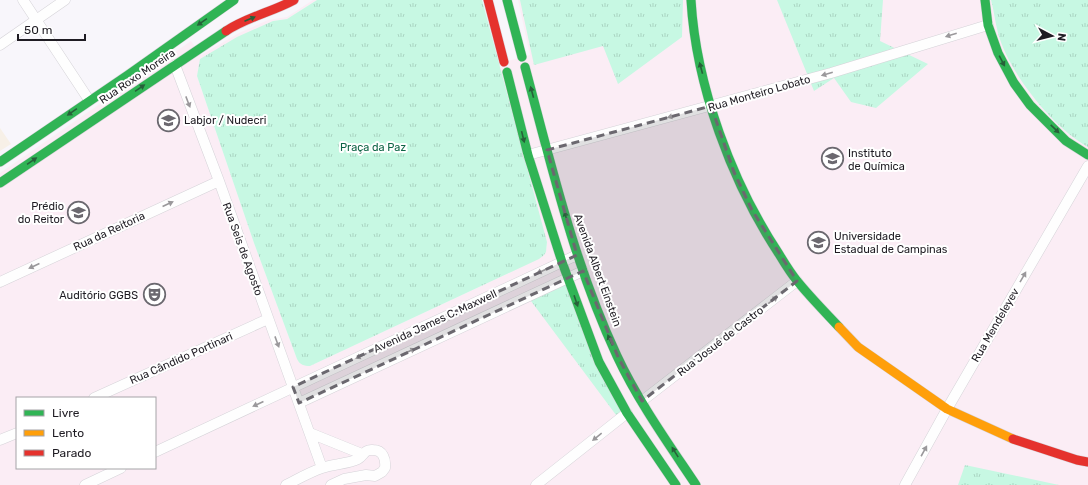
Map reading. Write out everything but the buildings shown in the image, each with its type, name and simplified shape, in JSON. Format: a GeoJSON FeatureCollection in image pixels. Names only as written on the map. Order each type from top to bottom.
{"type":"FeatureCollection","features":[{"type":"Feature","properties":{"kind":"street"},"geometry":{"type":"LineString","coordinates":[[23,0],[89,100]]}},
{"type":"Feature","properties":{"kind":"street"},"geometry":{"type":"LineString","coordinates":[[0,45],[65,0]]}},
{"type":"Feature","properties":{"kind":"street","name":"Rua Roxo Moreira"},"geometry":{"type":"LineString","coordinates":[[0,162],[89,100],[128,75],[234,0]]}},
{"type":"Feature","properties":{"kind":"street"},"geometry":{"type":"LineString","coordinates":[[488,0],[504,62]]}},
{"type":"Feature","properties":{"kind":"street"},"geometry":{"type":"LineString","coordinates":[[507,0],[522,57]]}},
{"type":"Feature","properties":{"kind":"street"},"geometry":{"type":"LineString","coordinates":[[691,0],[698,56],[711,106],[734,172],[752,210],[797,281],[858,347],[947,409],[979,425],[1020,442],[1088,462]]}},
{"type":"Feature","properties":{"kind":"street"},"geometry":{"type":"LineString","coordinates":[[985,0],[988,24],[998,53],[1014,83],[1027,102],[1066,141],[1088,154]]}},
{"type":"Feature","properties":{"kind":"street","name":"Rua Roxo Moreira"},"geometry":{"type":"LineString","coordinates":[[0,183],[235,25],[266,12],[280,8],[291,1]]}},
{"type":"Feature","properties":{"kind":"street","name":"Rua Monteiro Lobato"},"geometry":{"type":"LineString","coordinates":[[528,155],[841,70],[988,24]]}},
{"type":"Feature","properties":{"kind":"street","name":"Rua Seis de Agosto"},"geometry":{"type":"LineString","coordinates":[[175,65],[219,181],[322,468]]}},
{"type":"Feature","properties":{"kind":"street","name":"Avenida Albert Einstein"},"geometry":{"type":"LineString","coordinates":[[525,68],[577,255],[596,306],[618,357],[642,401],[696,485]]}},
{"type":"Feature","properties":{"kind":"street"},"geometry":{"type":"LineString","coordinates":[[507,72],[528,155],[562,262],[599,362],[627,413],[676,485]]}},
{"type":"Feature","properties":{"kind":"street","name":"Rua Mendeleyev"},"geometry":{"type":"LineString","coordinates":[[905,485],[1066,201],[1088,166]]}},
{"type":"Feature","properties":{"kind":"street","name":"Rua da Reitoria"},"geometry":{"type":"LineString","coordinates":[[0,282],[219,181]]}},
{"type":"Feature","properties":{"kind":"street","name":"Avenida James C. Maxwell"},"geometry":{"type":"LineString","coordinates":[[156,452],[577,255]]}},
{"type":"Feature","properties":{"kind":"street","name":"Avenida James C. Maxwell"},"geometry":{"type":"LineString","coordinates":[[299,403],[583,271]]}},
{"type":"Feature","properties":{"kind":"street","name":"Rua Josué de Castro"},"geometry":{"type":"LineString","coordinates":[[642,401],[797,281]]}},
{"type":"Feature","properties":{"kind":"street","name":"Rua Cândido Portinari"},"geometry":{"type":"LineString","coordinates":[[96,397],[268,319]]}},
{"type":"Feature","properties":{"kind":"street"},"geometry":{"type":"LineString","coordinates":[[536,485],[627,413]]}},
{"type":"Feature","properties":{"kind":"street"},"geometry":{"type":"LineString","coordinates":[[0,440],[16,433]]}},
{"type":"Feature","properties":{"kind":"street"},"geometry":{"type":"LineString","coordinates":[[310,434],[360,456]]}},
{"type":"Feature","properties":{"kind":"street"},"geometry":{"type":"LineString","coordinates":[[286,485],[322,468],[360,456],[368,450],[381,453],[385,458],[386,463],[382,472],[375,476],[366,475],[344,479],[330,485]]}},
{"type":"Feature","properties":{"kind":"street"},"geometry":{"type":"LineString","coordinates":[[85,485],[119,469]]}},
{"type":"Feature","properties":{"kind":"highlighted area"},"geometry":{"type":"Polygon","coordinates":[[[711,106],[734,172],[752,210],[797,281],[642,401],[618,357],[583,271],[299,403],[293,387],[577,255],[547,150],[711,106]]]}},
{"type":"Feature","properties":{"kind":"shaded area","name":"Universidade Estadual de Campinas"},"geometry":{"type":"Polygon","coordinates":[[[313,0],[317,0],[287,19],[273,21],[201,59],[197,76],[254,243],[297,359],[300,363],[310,366],[509,273],[544,255],[547,242],[489,26],[501,63],[530,55],[518,0],[991,0],[998,34],[1057,122],[1081,143],[1088,147],[1088,485],[0,485],[0,173],[191,41],[201,55],[239,33],[268,20],[287,17],[313,0]]]}},
{"type":"Feature","properties":{"kind":"shaded area"},"geometry":{"type":"Polygon","coordinates":[[[0,128],[11,144],[0,151],[0,128]]]}},
{"type":"Feature","properties":{"kind":"green space","name":"Praça da Paz"},"geometry":{"type":"Polygon","coordinates":[[[317,0],[482,0],[547,242],[546,252],[539,259],[310,366],[306,366],[299,363],[297,359],[254,243],[197,76],[200,59],[237,37],[273,21],[287,19],[317,0]]]}},
{"type":"Feature","properties":{"kind":"green space"},"geometry":{"type":"Polygon","coordinates":[[[520,0],[683,0],[682,37],[618,84],[603,46],[534,65],[520,0]]]}},
{"type":"Feature","properties":{"kind":"green space"},"geometry":{"type":"Polygon","coordinates":[[[777,0],[883,0],[880,41],[928,64],[876,108],[851,102],[834,78],[814,91],[777,0]]]}},
{"type":"Feature","properties":{"kind":"green space"},"geometry":{"type":"Polygon","coordinates":[[[991,0],[1088,0],[1088,147],[1074,138],[1047,113],[1022,81],[1004,49],[998,33],[991,0]]]}},
{"type":"Feature","properties":{"kind":"green space"},"geometry":{"type":"Polygon","coordinates":[[[568,279],[627,413],[619,419],[528,297],[568,279]]]}},
{"type":"Feature","properties":{"kind":"green space"},"geometry":{"type":"Polygon","coordinates":[[[965,465],[1059,485],[958,485],[965,465]]]}},
{"type":"Feature","properties":{"kind":"traffic: fast"},"geometry":{"type":"LineString","coordinates":[[0,162],[128,75],[234,0]]}},
{"type":"Feature","properties":{"kind":"traffic: fast"},"geometry":{"type":"LineString","coordinates":[[507,0],[522,57]]}},
{"type":"Feature","properties":{"kind":"traffic: fast"},"geometry":{"type":"LineString","coordinates":[[691,0],[694,33],[700,66],[709,99],[719,133],[746,196],[762,226],[795,279],[839,327]]}},
{"type":"Feature","properties":{"kind":"traffic: fast"},"geometry":{"type":"LineString","coordinates":[[985,0],[988,25],[998,53],[1014,83],[1030,105],[1066,141],[1088,155]]}},
{"type":"Feature","properties":{"kind":"traffic: fast"},"geometry":{"type":"LineString","coordinates":[[0,183],[226,31]]}},
{"type":"Feature","properties":{"kind":"traffic: fast"},"geometry":{"type":"LineString","coordinates":[[525,67],[554,177],[576,250],[602,321],[617,356],[634,389],[696,485]]}},
{"type":"Feature","properties":{"kind":"traffic: fast"},"geometry":{"type":"LineString","coordinates":[[507,72],[528,155],[562,262],[599,362],[627,413],[676,485]]}},
{"type":"Feature","properties":{"kind":"traffic: slow"},"geometry":{"type":"LineString","coordinates":[[839,327],[858,347],[947,409],[1013,439]]}},
{"type":"Feature","properties":{"kind":"traffic: jam"},"geometry":{"type":"LineString","coordinates":[[226,31],[242,22],[294,0]]}},
{"type":"Feature","properties":{"kind":"traffic: jam"},"geometry":{"type":"LineString","coordinates":[[488,0],[504,62]]}},
{"type":"Feature","properties":{"kind":"traffic: jam"},"geometry":{"type":"LineString","coordinates":[[1013,439],[1077,460],[1088,462]]}},
{"type":"Feature","properties":{"kind":"place","name":"Labjor / Nudecri"},"geometry":{"type":"Point","coordinates":[168,120]}},
{"type":"Feature","properties":{"kind":"place","name":"Instituto de Química"},"geometry":{"type":"Point","coordinates":[833,159]}},
{"type":"Feature","properties":{"kind":"place","name":"Prédio do Reitor"},"geometry":{"type":"Point","coordinates":[79,212]}},
{"type":"Feature","properties":{"kind":"place","name":"Universidade Estadual de Campinas"},"geometry":{"type":"Point","coordinates":[818,242]}},
{"type":"Feature","properties":{"kind":"place","name":"Auditório GGBS"},"geometry":{"type":"Point","coordinates":[154,295]}}]}
